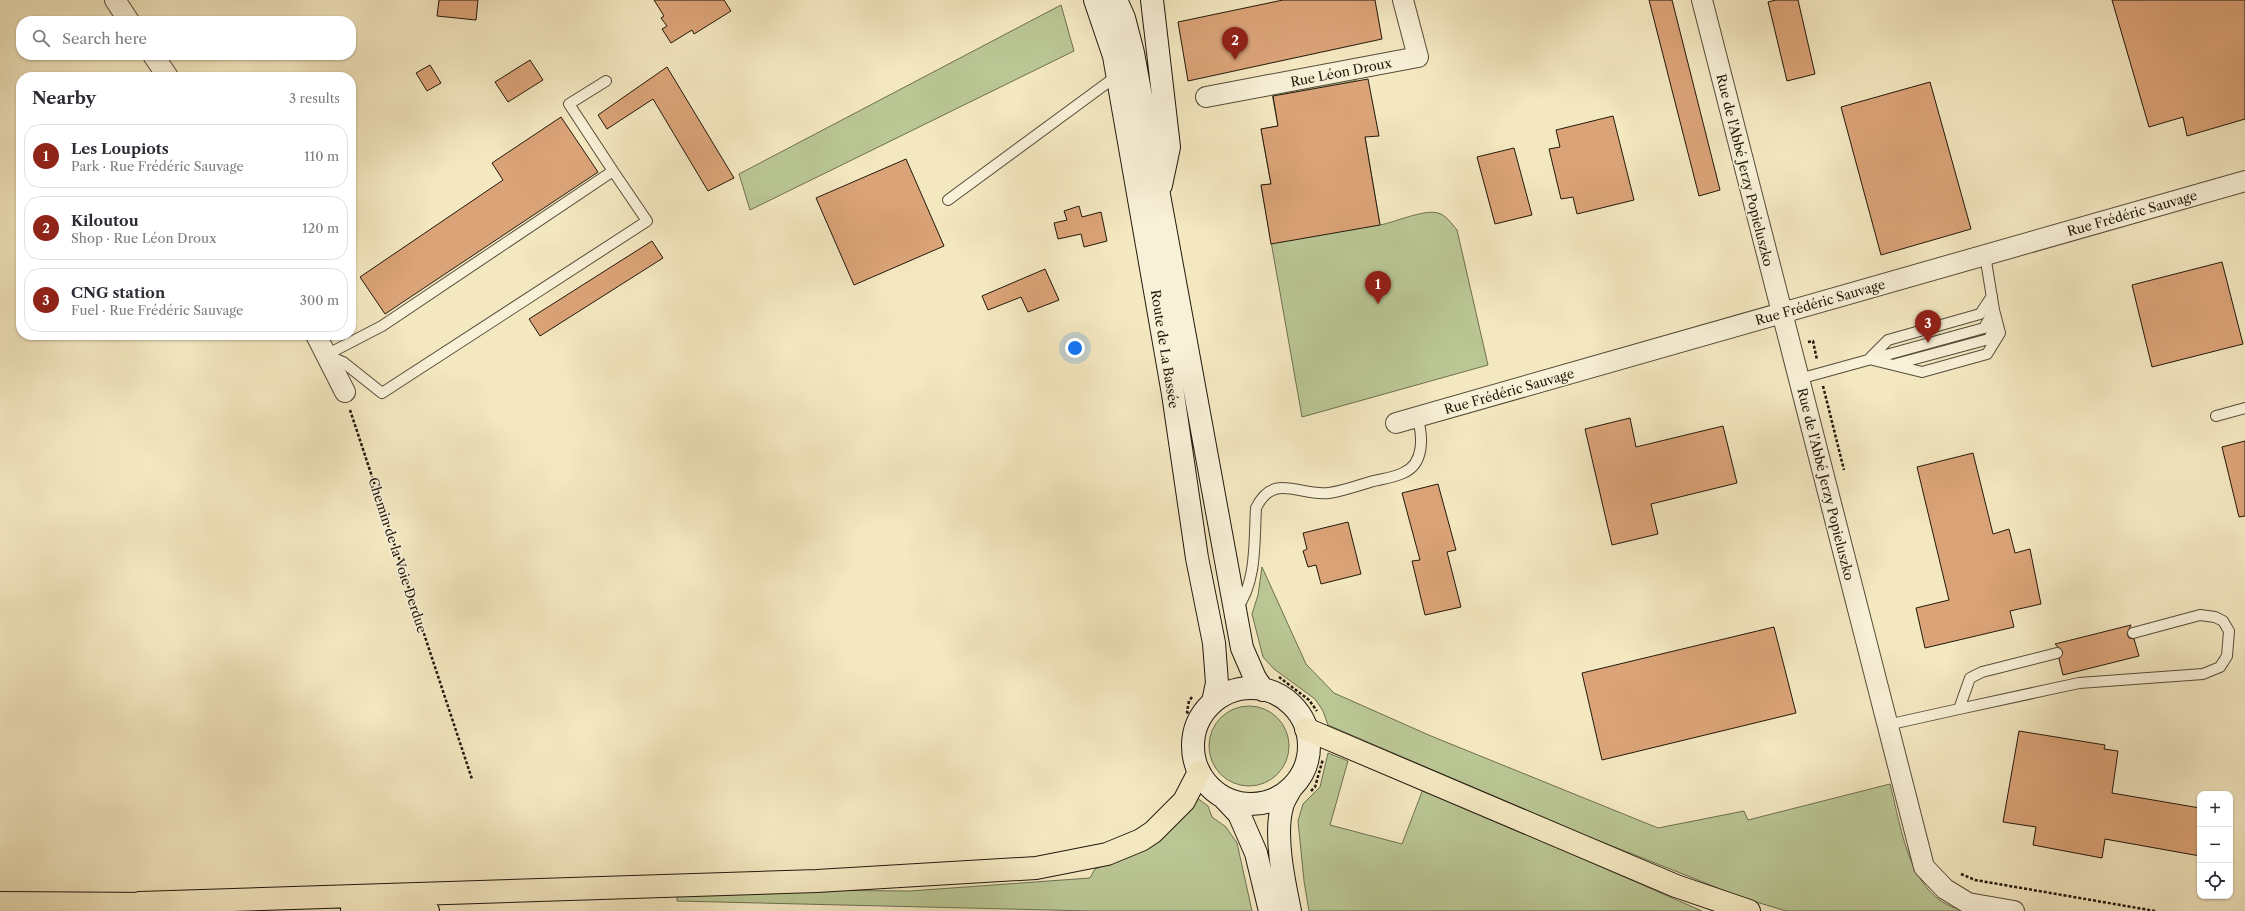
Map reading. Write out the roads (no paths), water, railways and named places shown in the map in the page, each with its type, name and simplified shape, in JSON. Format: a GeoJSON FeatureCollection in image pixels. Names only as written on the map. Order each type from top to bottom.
{"type":"FeatureCollection","features":[{"type":"Feature","properties":{"kind":"highway"},"geometry":{"type":"LineString","coordinates":[[1314,723],[1676,886],[1749,911]]}},
{"type":"Feature","properties":{"kind":"highway"},"geometry":{"type":"LineString","coordinates":[[140,903],[817,881],[1036,868],[1107,854],[1141,840],[1153,832],[1184,800],[1199,772]]}},
{"type":"Feature","properties":{"kind":"highway"},"geometry":{"type":"LineString","coordinates":[[0,903],[140,903],[428,911]]}},
{"type":"Feature","properties":{"kind":"main road","name":"Route de La Bassée"},"geometry":{"type":"LineString","coordinates":[[1094,0],[1110,43],[1118,75],[1173,394],[1197,558],[1214,643],[1217,683],[1213,702]]}},
{"type":"Feature","properties":{"kind":"main road","name":"Route de La Bassée"},"geometry":{"type":"LineString","coordinates":[[1116,0],[1124,18],[1133,53],[1242,648],[1255,678],[1270,682]]}},
{"type":"Feature","properties":{"kind":"main road"},"geometry":{"type":"LineString","coordinates":[[1152,0],[1169,147],[1159,194]]}},
{"type":"Feature","properties":{"kind":"main road"},"geometry":{"type":"LineString","coordinates":[[1270,911],[1272,872],[1280,829],[1282,807],[1291,788],[1301,775],[1307,761],[1314,723],[1275,693],[1270,682],[1237,690],[1213,702],[1201,716],[1194,734],[1193,754],[1199,772],[1206,783],[1223,797],[1239,814],[1272,872],[1290,911]]}},
{"type":"Feature","properties":{"kind":"main road"},"geometry":{"type":"LineString","coordinates":[[1223,797],[1239,803],[1253,804],[1267,802],[1280,796],[1291,788]]}},
{"type":"Feature","properties":{"kind":"street"},"geometry":{"type":"LineString","coordinates":[[115,0],[126,16]]}},
{"type":"Feature","properties":{"kind":"street","name":"Rue Léon Droux"},"geometry":{"type":"LineString","coordinates":[[1206,97],[1418,57],[1402,0]]}},
{"type":"Feature","properties":{"kind":"street","name":"Rue de l'Abbé Jerzy Popieluszko"},"geometry":{"type":"LineString","coordinates":[[1702,0],[1924,867],[1944,889],[1968,903],[2014,911]]}},
{"type":"Feature","properties":{"kind":"street"},"geometry":{"type":"LineString","coordinates":[[156,60],[165,72]]}},
{"type":"Feature","properties":{"kind":"street","name":"Rue Frédéric Sauvage"},"geometry":{"type":"LineString","coordinates":[[1396,423],[2245,181]]}},
{"type":"Feature","properties":{"kind":"street"},"geometry":{"type":"LineString","coordinates":[[318,340],[344,392]]}},
{"type":"Feature","properties":{"kind":"lane"},"geometry":{"type":"LineString","coordinates":[[948,200],[1118,75]]}},
{"type":"Feature","properties":{"kind":"lane"},"geometry":{"type":"LineString","coordinates":[[326,355],[343,362],[382,393],[647,221],[570,104],[606,81]]}},
{"type":"Feature","properties":{"kind":"lane"},"geometry":{"type":"LineString","coordinates":[[356,339],[382,326],[613,171]]}},
{"type":"Feature","properties":{"kind":"lane"},"geometry":{"type":"LineString","coordinates":[[1869,359],[1896,364],[1922,372],[1987,354],[2000,333],[1994,310],[1985,255]]}},
{"type":"Feature","properties":{"kind":"lane"},"geometry":{"type":"LineString","coordinates":[[1869,359],[1888,340],[1980,314],[1992,296]]}},
{"type":"Feature","properties":{"kind":"lane"},"geometry":{"type":"LineString","coordinates":[[1799,378],[1984,328],[1994,310]]}},
{"type":"Feature","properties":{"kind":"lane"},"geometry":{"type":"LineString","coordinates":[[1896,364],[1989,339],[1997,322]]}},
{"type":"Feature","properties":{"kind":"lane"},"geometry":{"type":"LineString","coordinates":[[326,355],[355,340]]}},
{"type":"Feature","properties":{"kind":"lane"},"geometry":{"type":"LineString","coordinates":[[2216,416],[2245,408]]}},
{"type":"Feature","properties":{"kind":"lane"},"geometry":{"type":"LineString","coordinates":[[1235,611],[1244,599],[1249,585],[1256,508],[1261,499],[1268,492],[1278,488],[1285,487],[1328,493],[1404,473],[1415,463],[1421,450],[1422,432],[1417,417]]}},
{"type":"Feature","properties":{"kind":"lane"},"geometry":{"type":"LineString","coordinates":[[1887,725],[2079,683],[2204,674],[2220,667],[2227,656],[2229,631],[2223,621],[2215,617],[2200,615],[2133,633]]}},
{"type":"Feature","properties":{"kind":"lane"},"geometry":{"type":"LineString","coordinates":[[1959,709],[1970,678],[1982,672],[2057,653]]}},
{"type":"Feature","properties":{"kind":"place","name":"Kiloutou"},"geometry":{"type":"Point","coordinates":[1235,60]}},
{"type":"Feature","properties":{"kind":"place","name":"Les Loupiots"},"geometry":{"type":"Point","coordinates":[1378,304]}},
{"type":"Feature","properties":{"kind":"place","name":"CNG station"},"geometry":{"type":"Point","coordinates":[1928,343]}}]}
